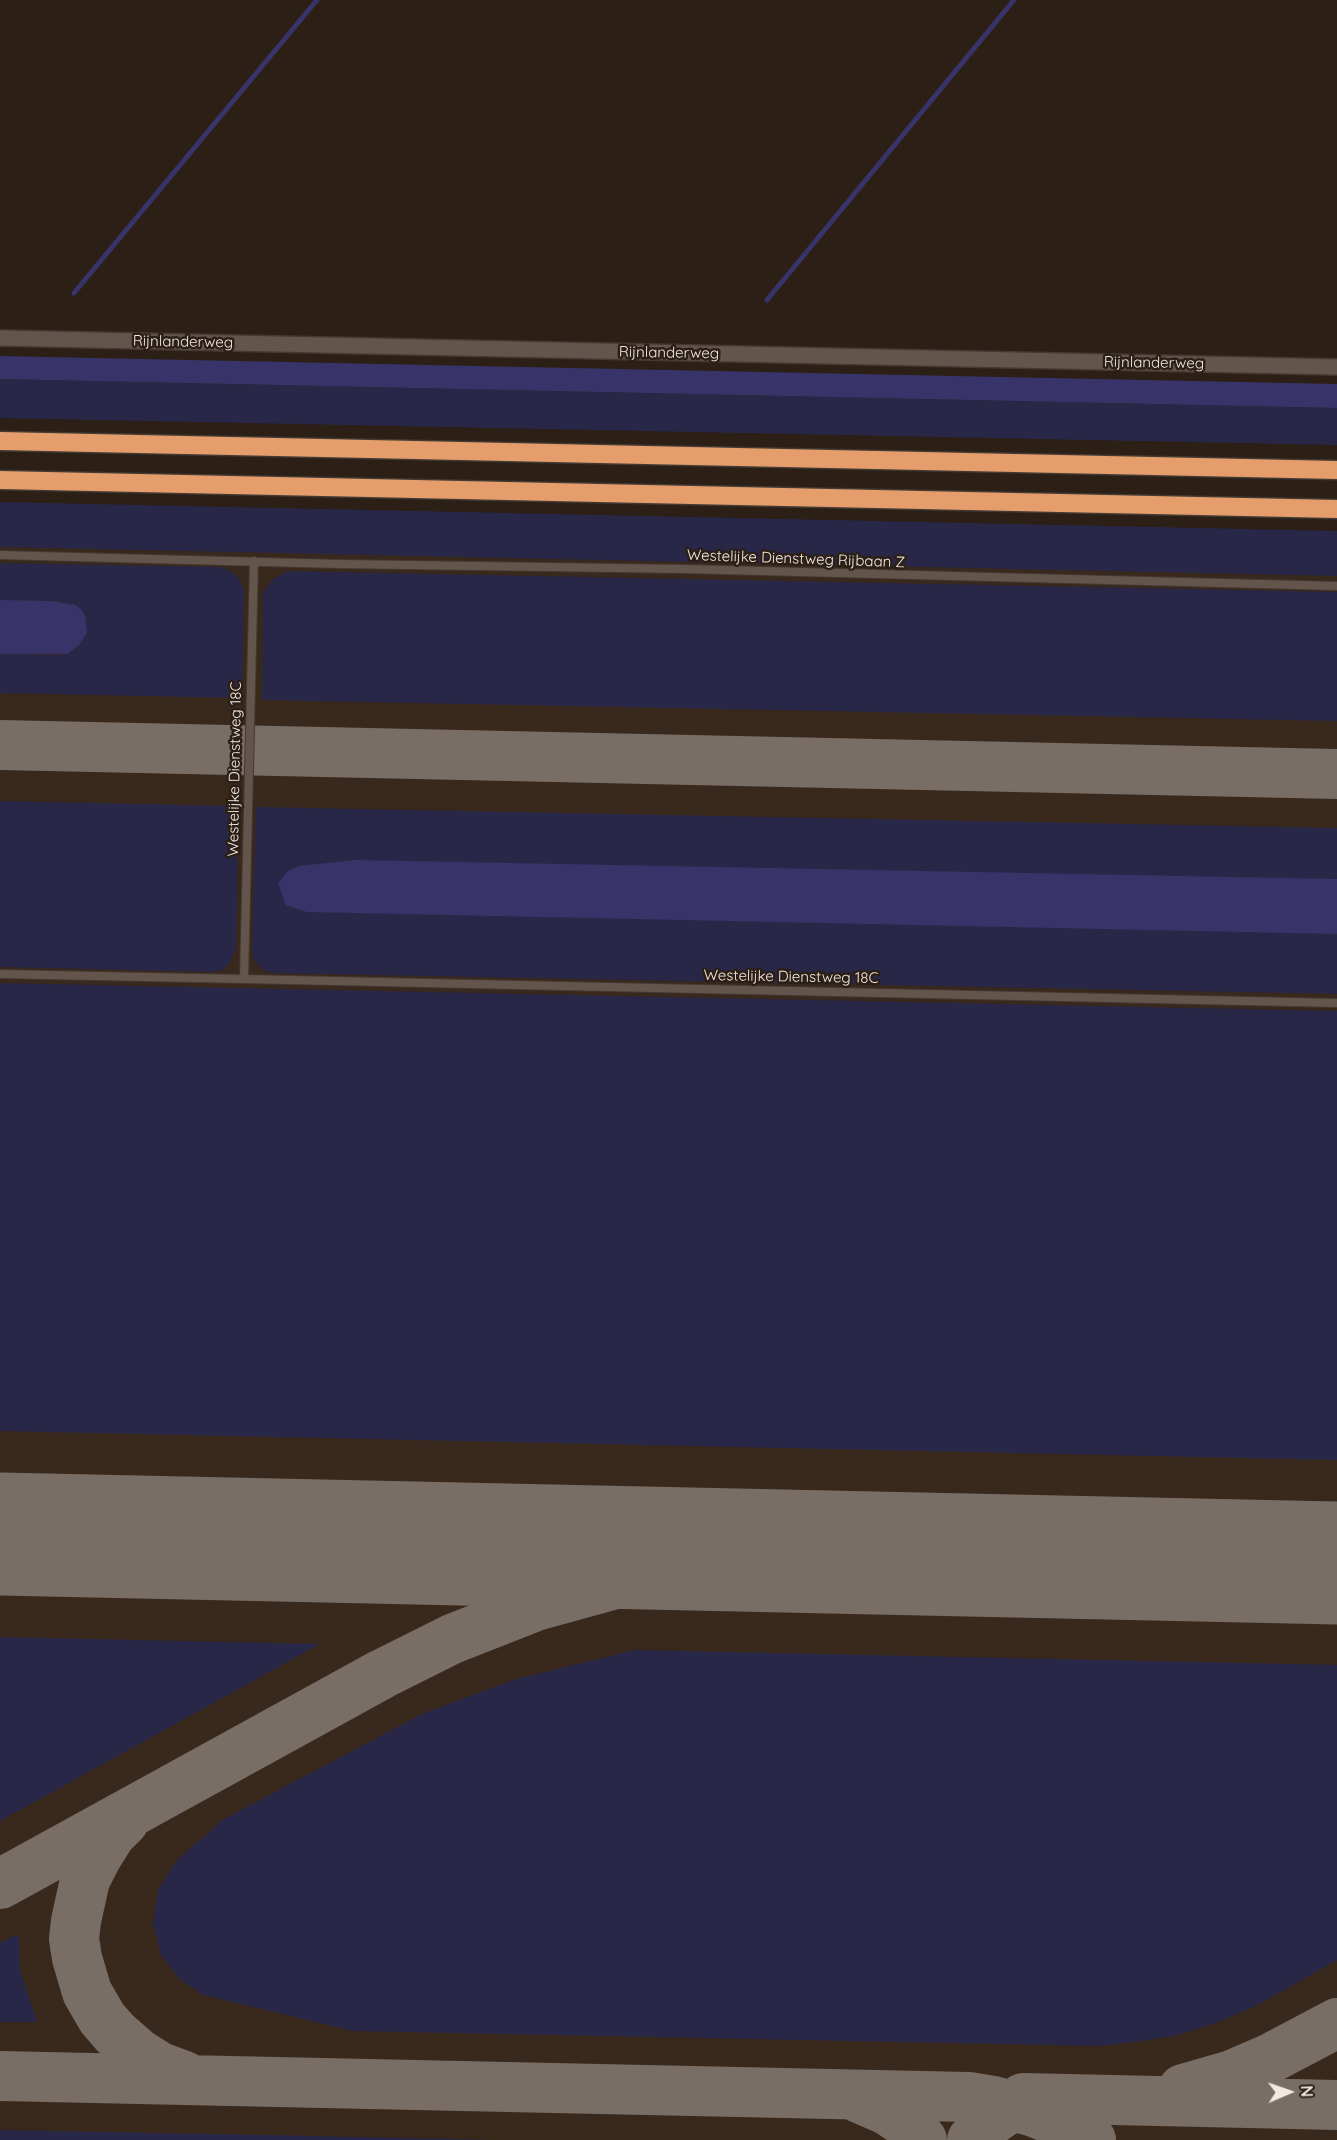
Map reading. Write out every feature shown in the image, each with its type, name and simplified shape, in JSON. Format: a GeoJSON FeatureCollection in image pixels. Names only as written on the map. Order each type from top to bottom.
{"type":"FeatureCollection","features":[{"type":"Feature","properties":{"kind":"highway"},"geometry":{"type":"LineString","coordinates":[[0,441],[1337,470]]}},
{"type":"Feature","properties":{"kind":"highway"},"geometry":{"type":"LineString","coordinates":[[0,480],[1337,509]]}},
{"type":"Feature","properties":{"kind":"street","name":"Rijnlanderweg"},"geometry":{"type":"LineString","coordinates":[[0,338],[1337,367]]}},
{"type":"Feature","properties":{"kind":"lane","name":"Westelijke Dienstweg Rijbaan Z"},"geometry":{"type":"LineString","coordinates":[[0,555],[685,569],[1337,586]]}},
{"type":"Feature","properties":{"kind":"lane","name":"Westelijke Dienstweg 18C"},"geometry":{"type":"LineString","coordinates":[[244,979],[254,561]]}},
{"type":"Feature","properties":{"kind":"lane","name":"Westelijke Dienstweg 18C"},"geometry":{"type":"LineString","coordinates":[[0,974],[1337,1003]]}},
{"type":"Feature","properties":{"kind":"shaded area"},"geometry":{"type":"Polygon","coordinates":[[[0,356],[1337,384],[1337,408],[0,379],[0,356]]]}},
{"type":"Feature","properties":{"kind":"shaded area"},"geometry":{"type":"Polygon","coordinates":[[[0,379],[1337,408],[1337,445],[0,418],[0,379]]]}},
{"type":"Feature","properties":{"kind":"shaded area"},"geometry":{"type":"Polygon","coordinates":[[[0,502],[1337,531],[1337,576],[0,547],[0,502]]]}},
{"type":"Feature","properties":{"kind":"shaded area"},"geometry":{"type":"Polygon","coordinates":[[[0,543],[1337,571],[1337,2140],[0,2140],[0,543]]]}},
{"type":"Feature","properties":{"kind":"shaded area"},"geometry":{"type":"Polygon","coordinates":[[[0,563],[220,567],[230,571],[237,576],[244,590],[242,698],[0,693],[0,654],[62,655],[75,605],[52,601],[0,600],[0,563]]]}},
{"type":"Feature","properties":{"kind":"shaded area"},"geometry":{"type":"Polygon","coordinates":[[[288,571],[1337,592],[1337,721],[262,700],[263,592],[273,579],[288,571]]]}},
{"type":"Feature","properties":{"kind":"shaded area"},"geometry":{"type":"Polygon","coordinates":[[[0,600],[52,601],[75,605],[82,610],[85,616],[87,632],[80,644],[67,654],[0,654],[0,600]]]}},
{"type":"Feature","properties":{"kind":"shaded area"},"geometry":{"type":"Polygon","coordinates":[[[0,801],[239,806],[236,949],[229,964],[222,970],[213,972],[0,967],[0,801]]]}},
{"type":"Feature","properties":{"kind":"shaded area"},"geometry":{"type":"Polygon","coordinates":[[[256,807],[1337,828],[1337,994],[273,973],[259,966],[252,952],[256,807]]]}},
{"type":"Feature","properties":{"kind":"shaded area"},"geometry":{"type":"Polygon","coordinates":[[[355,860],[1337,879],[1337,934],[307,912],[286,905],[278,883],[288,871],[299,866],[355,860]]]}},
{"type":"Feature","properties":{"kind":"shaded area"},"geometry":{"type":"Polygon","coordinates":[[[0,983],[1337,1011],[1337,1460],[0,1431],[0,983]]]}},
{"type":"Feature","properties":{"kind":"shaded area"},"geometry":{"type":"Polygon","coordinates":[[[0,1637],[320,1644],[0,1821],[0,1637]]]}},
{"type":"Feature","properties":{"kind":"shaded area"},"geometry":{"type":"Polygon","coordinates":[[[635,1650],[1337,1665],[1337,1960],[1256,2006],[1216,2023],[1178,2035],[1100,2046],[353,2031],[203,1995],[179,1979],[161,1955],[153,1923],[158,1890],[177,1860],[224,1819],[422,1714],[516,1679],[635,1650]]]}},
{"type":"Feature","properties":{"kind":"shaded area"},"geometry":{"type":"Polygon","coordinates":[[[13,1936],[19,1937],[20,1970],[37,2022],[0,2022],[0,1943],[13,1936]]]}},
{"type":"Feature","properties":{"kind":"shaded area"},"geometry":{"type":"Polygon","coordinates":[[[0,2130],[265,2135],[494,2140],[0,2140],[0,2130]]]}},
{"type":"Feature","properties":{"kind":"waterway"},"geometry":{"type":"LineString","coordinates":[[74,293],[317,0]]}},
{"type":"Feature","properties":{"kind":"waterway"},"geometry":{"type":"LineString","coordinates":[[767,300],[1014,0]]}},
{"type":"Feature","properties":{"kind":"taxiway"},"geometry":{"type":"LineString","coordinates":[[0,745],[1337,774]]}},
{"type":"Feature","properties":{"kind":"taxiway"},"geometry":{"type":"LineString","coordinates":[[0,1884],[382,1674],[452,1639],[536,1606],[616,1584],[712,1566],[827,1552]]}},
{"type":"Feature","properties":{"kind":"taxiway"},"geometry":{"type":"LineString","coordinates":[[124,1821],[111,1834],[85,1880],[74,1939],[77,1958],[87,1992],[102,2018],[115,2033],[139,2054],[160,2067],[184,2076]]}},
{"type":"Feature","properties":{"kind":"taxiway"},"geometry":{"type":"LineString","coordinates":[[1183,2089],[1232,2075],[1269,2059],[1337,2023]]}},
{"type":"Feature","properties":{"kind":"taxiway"},"geometry":{"type":"LineString","coordinates":[[0,2076],[969,2097],[1031,2111],[1070,2126],[1091,2140]]}},
{"type":"Feature","properties":{"kind":"taxiway"},"geometry":{"type":"LineString","coordinates":[[857,2097],[887,2110],[902,2120],[922,2140]]}},
{"type":"Feature","properties":{"kind":"taxiway"},"geometry":{"type":"LineString","coordinates":[[1023,2098],[1337,2105]]}},
{"type":"Feature","properties":{"kind":"taxiway"},"geometry":{"type":"LineString","coordinates":[[972,2140],[992,2120],[1005,2111],[1037,2100]]}},
{"type":"Feature","properties":{"kind":"runway"},"geometry":{"type":"LineString","coordinates":[[0,1534],[1337,1563]]}}]}
